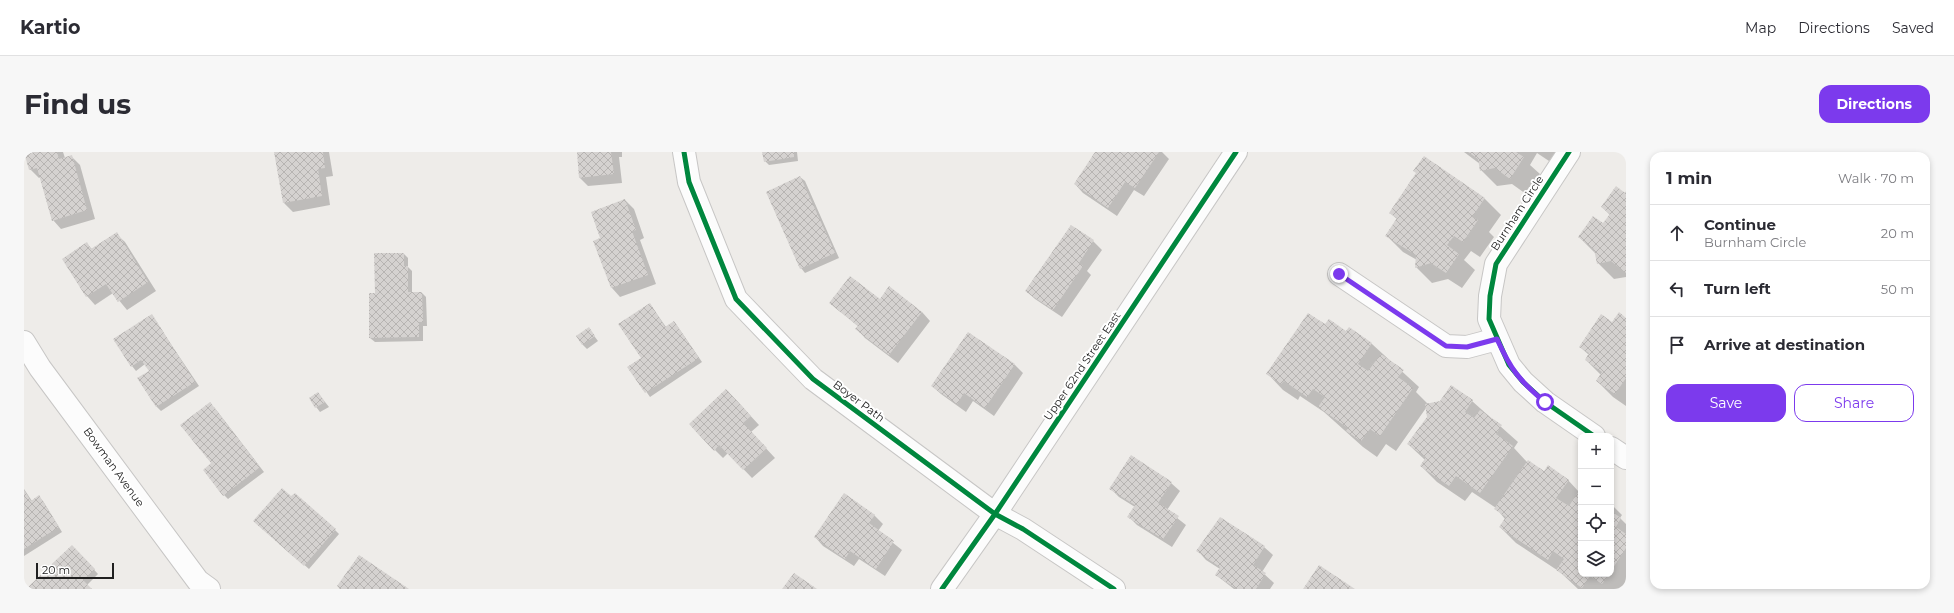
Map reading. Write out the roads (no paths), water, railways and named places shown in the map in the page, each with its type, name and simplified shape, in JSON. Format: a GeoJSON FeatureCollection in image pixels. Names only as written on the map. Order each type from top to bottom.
{"type":"FeatureCollection","features":[{"type":"Feature","properties":{"kind":"street","name":"Boyer Path"},"geometry":{"type":"LineString","coordinates":[[684,152],[689,182],[736,299],[813,379],[995,514],[1023,529],[1114,589]]}},
{"type":"Feature","properties":{"kind":"street","name":"Upper 62nd Street East"},"geometry":{"type":"LineString","coordinates":[[942,589],[995,514],[1236,152]]}},
{"type":"Feature","properties":{"kind":"street","name":"Burnham Circle"},"geometry":{"type":"LineString","coordinates":[[1570,152],[1496,264],[1490,296],[1489,319],[1509,365],[1523,382],[1545,402],[1590,433]]}},
{"type":"Feature","properties":{"kind":"street"},"geometry":{"type":"LineString","coordinates":[[1339,274],[1446,346],[1467,347],[1497,339]]}},
{"type":"Feature","properties":{"kind":"street","name":"Bowman Avenue"},"geometry":{"type":"LineString","coordinates":[[24,342],[40,368],[198,581],[209,589]]}},
{"type":"Feature","properties":{"kind":"street"},"geometry":{"type":"LineString","coordinates":[[1614,450],[1626,458]]}}]}
